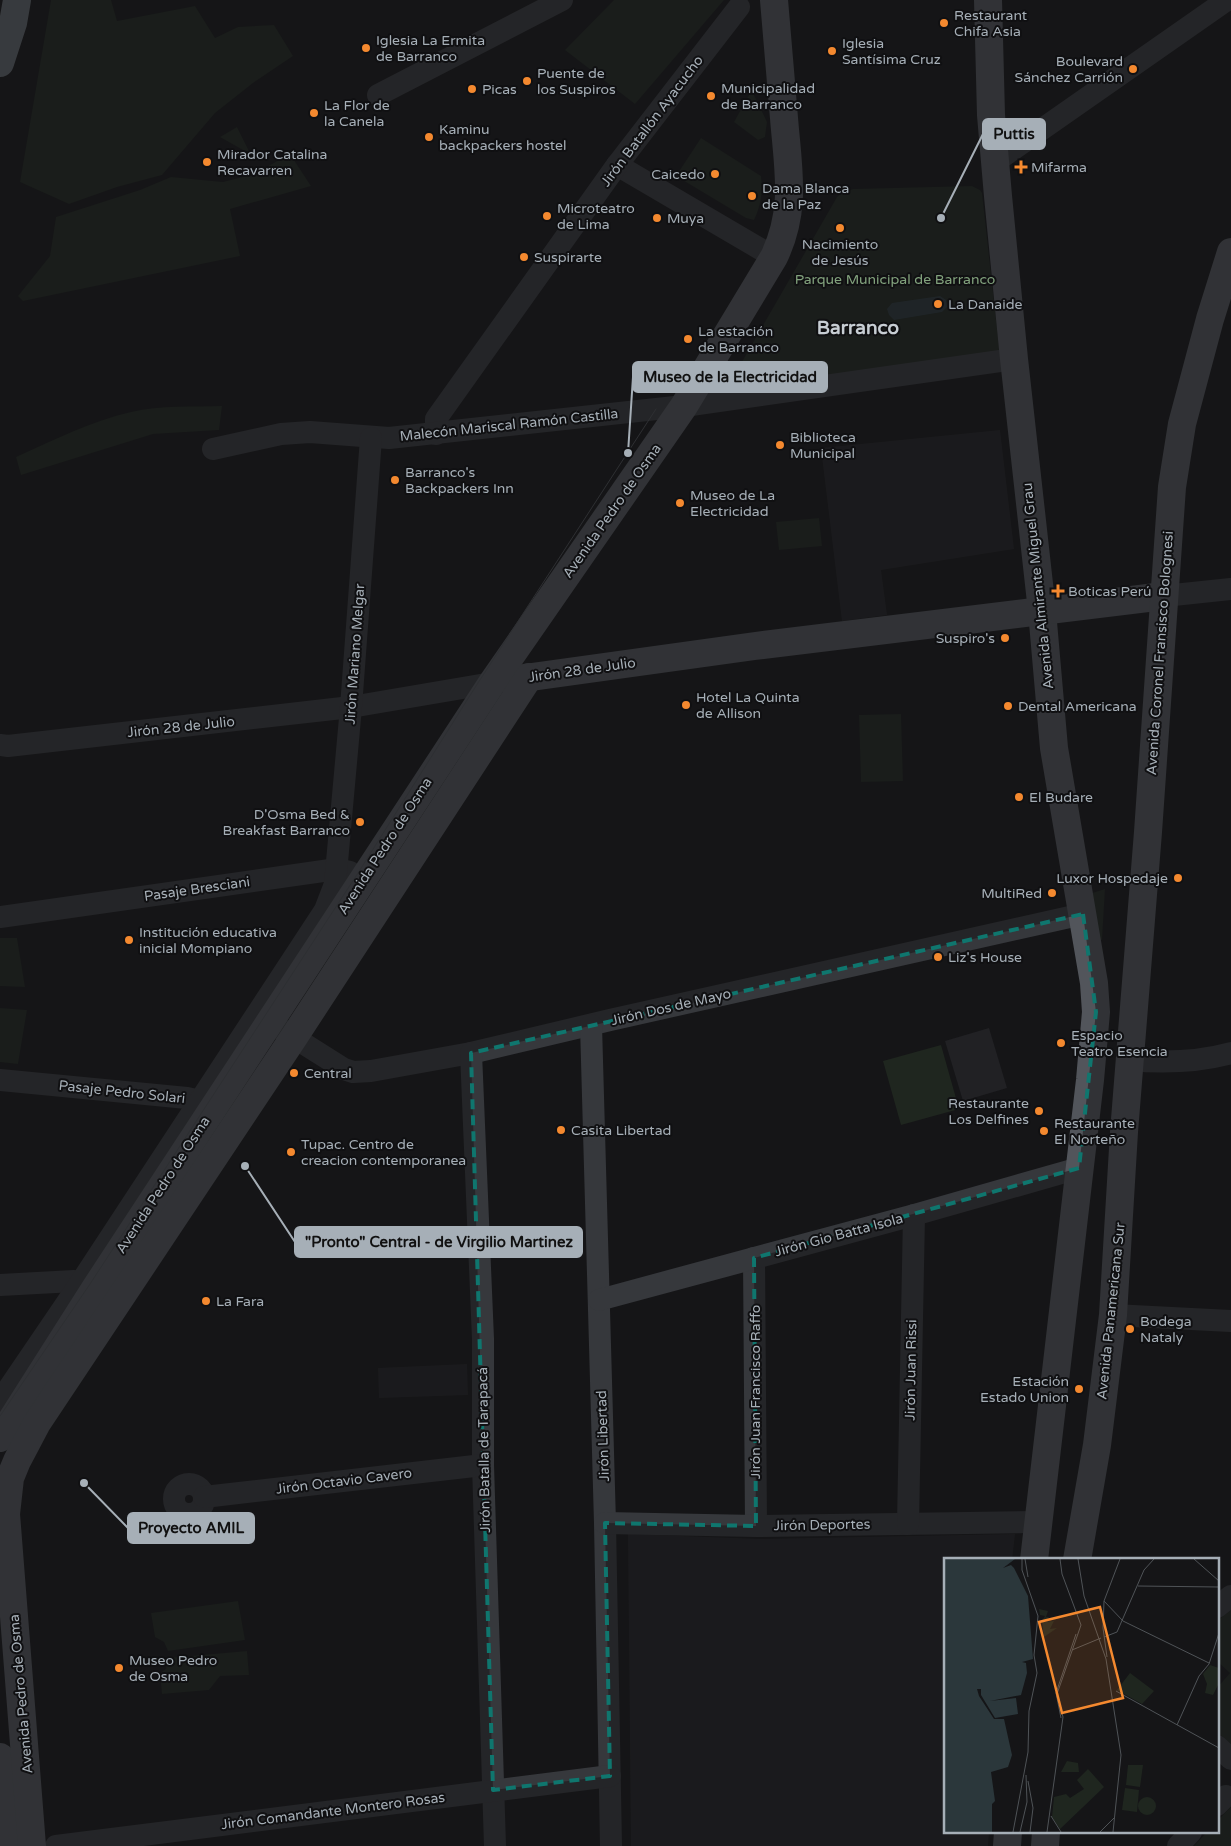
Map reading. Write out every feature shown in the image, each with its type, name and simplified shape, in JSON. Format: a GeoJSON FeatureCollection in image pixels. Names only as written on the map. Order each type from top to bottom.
{"type":"FeatureCollection","features":[{"type":"Feature","properties":{"kind":"highway"},"geometry":{"type":"LineString","coordinates":[[0,63],[17,0]]}},
{"type":"Feature","properties":{"kind":"main road","name":"Avenida Pedro de Osma"},"geometry":{"type":"LineString","coordinates":[[0,1438],[99,1290],[206,1106],[271,1022],[492,683],[684,406],[781,244],[787,222],[790,185],[774,0]]}},
{"type":"Feature","properties":{"kind":"main road","name":"Avenida Almirante Miguel Grau"},"geometry":{"type":"LineString","coordinates":[[988,0],[995,162],[1014,359],[1042,611],[1054,748],[1094,983],[1096,1012],[1079,1168]]}},
{"type":"Feature","properties":{"kind":"main road","name":"Avenida Coronel Fransisco Bolognesi"},"geometry":{"type":"LineString","coordinates":[[1130,1060],[1172,487],[1182,424],[1210,319],[1231,252]]}},
{"type":"Feature","properties":{"kind":"main road","name":"Jirón 28 de Julio"},"geometry":{"type":"LineString","coordinates":[[492,683],[1164,596]]}},
{"type":"Feature","properties":{"kind":"main road","name":"Avenida Pedro de Osma"},"geometry":{"type":"LineString","coordinates":[[32,1846],[6,1514],[5,1477],[37,1424],[99,1290],[236,1126],[529,677]]}},
{"type":"Feature","properties":{"kind":"main road","name":"Avenida Panamericana Sur"},"geometry":{"type":"LineString","coordinates":[[1077,1558],[1097,1444],[1113,1316],[1130,1060]]}},
{"type":"Feature","properties":{"kind":"main road"},"geometry":{"type":"LineString","coordinates":[[1034,1558],[1079,1168]]}},
{"type":"Feature","properties":{"kind":"main road","name":"Avenida Pedro de Osma"},"geometry":{"type":"LineString","coordinates":[[0,1757],[7,1846]]}},
{"type":"Feature","properties":{"kind":"street"},"geometry":{"type":"LineString","coordinates":[[378,95],[562,0]]}},
{"type":"Feature","properties":{"kind":"street"},"geometry":{"type":"LineString","coordinates":[[995,162],[1227,0]]}},
{"type":"Feature","properties":{"kind":"street","name":"Jirón Batallón Ayacucho"},"geometry":{"type":"LineString","coordinates":[[436,434],[436,419],[617,165],[738,7]]}},
{"type":"Feature","properties":{"kind":"street"},"geometry":{"type":"LineString","coordinates":[[617,165],[774,257]]}},
{"type":"Feature","properties":{"kind":"street","name":"Malecón Mariscal Ramón Castilla"},"geometry":{"type":"LineString","coordinates":[[213,449],[281,434],[310,432],[371,438],[436,434],[684,406],[1014,359]]}},
{"type":"Feature","properties":{"kind":"street","name":"Jirón Mariano Melgar"},"geometry":{"type":"LineString","coordinates":[[336,869],[352,707],[371,438]]}},
{"type":"Feature","properties":{"kind":"street"},"geometry":{"type":"LineString","coordinates":[[1164,596],[1231,589]]}},
{"type":"Feature","properties":{"kind":"street","name":"Jirón 28 de Julio"},"geometry":{"type":"LineString","coordinates":[[0,745],[8,746],[352,707],[492,683]]}},
{"type":"Feature","properties":{"kind":"street","name":"Pasaje Bresciani"},"geometry":{"type":"LineString","coordinates":[[0,917],[336,869],[358,873],[389,893]]}},
{"type":"Feature","properties":{"kind":"street","name":"Avenida Pedro de Osma"},"geometry":{"type":"LineString","coordinates":[[206,1106],[325,910],[335,884],[336,869]]}},
{"type":"Feature","properties":{"kind":"street","name":"Jirón Dos de Mayo"},"geometry":{"type":"LineString","coordinates":[[271,1022],[344,1069],[353,1072],[371,1071],[471,1053],[1083,914]]}},
{"type":"Feature","properties":{"kind":"street","name":"Jirón Libertad"},"geometry":{"type":"LineString","coordinates":[[592,1025],[606,1523],[611,1846]]}},
{"type":"Feature","properties":{"kind":"street","name":"Jirón Batalla de Tarapacá"},"geometry":{"type":"LineString","coordinates":[[471,1053],[482,1340],[483,1465],[495,1846]]}},
{"type":"Feature","properties":{"kind":"street"},"geometry":{"type":"LineString","coordinates":[[1130,1060],[1164,1063],[1216,1057],[1231,1053]]}},
{"type":"Feature","properties":{"kind":"street","name":"Pasaje Pedro Solari"},"geometry":{"type":"LineString","coordinates":[[0,1080],[187,1098],[206,1106],[236,1126]]}},
{"type":"Feature","properties":{"kind":"street","name":"Jirón Gio Batta Isola"},"geometry":{"type":"LineString","coordinates":[[599,1300],[914,1215],[1079,1168]]}},
{"type":"Feature","properties":{"kind":"street","name":"Jirón Juan Rissi"},"geometry":{"type":"LineString","coordinates":[[908,1524],[914,1215]]}},
{"type":"Feature","properties":{"kind":"street","name":"Jirón Juan Francisco Raffo"},"geometry":{"type":"LineString","coordinates":[[754,1258],[756,1526]]}},
{"type":"Feature","properties":{"kind":"street"},"geometry":{"type":"LineString","coordinates":[[0,1284],[99,1290]]}},
{"type":"Feature","properties":{"kind":"street","name":"Avenida Pedro de Osma"},"geometry":{"type":"LineString","coordinates":[[0,1401],[99,1290]]}},
{"type":"Feature","properties":{"kind":"street"},"geometry":{"type":"LineString","coordinates":[[1113,1316],[1231,1322]]}},
{"type":"Feature","properties":{"kind":"street","name":"Jirón Octavio Cavero"},"geometry":{"type":"LineString","coordinates":[[204,1497],[483,1465]]}},
{"type":"Feature","properties":{"kind":"street","name":"Jirón Deportes"},"geometry":{"type":"LineString","coordinates":[[606,1523],[756,1526],[1039,1522]]}},
{"type":"Feature","properties":{"kind":"street"},"geometry":{"type":"LineString","coordinates":[[1218,1606],[1231,1596]]}},
{"type":"Feature","properties":{"kind":"street"},"geometry":{"type":"LineString","coordinates":[[1218,1747],[1231,1760]]}},
{"type":"Feature","properties":{"kind":"street","name":"Jirón Comandante Montero Rosas"},"geometry":{"type":"LineString","coordinates":[[56,1846],[610,1776]]}},
{"type":"Feature","properties":{"kind":"street"},"geometry":{"type":"LineString","coordinates":[[1178,1846],[1189,1834]]}},
{"type":"Feature","properties":{"kind":"highlighted area"},"geometry":{"type":"Polygon","coordinates":[[[1083,914],[1096,1012],[1079,1168],[754,1258],[756,1526],[605,1523],[610,1776],[493,1790],[471,1053],[1083,914]]]}},
{"type":"Feature","properties":{"kind":"shaded area"},"geometry":{"type":"Polygon","coordinates":[[[940,296],[946,300],[947,307],[942,312],[894,320],[889,315],[887,309],[892,303],[940,296]]]}},
{"type":"Feature","properties":{"kind":"shaded area"},"geometry":{"type":"Polygon","coordinates":[[[1000,430],[1014,549],[881,570],[887,615],[842,621],[821,448],[1000,430]]]}},
{"type":"Feature","properties":{"kind":"shaded area"},"geometry":{"type":"Polygon","coordinates":[[[989,1028],[1007,1088],[963,1101],[945,1041],[989,1028]]]}},
{"type":"Feature","properties":{"kind":"shaded area"},"geometry":{"type":"Polygon","coordinates":[[[467,1364],[468,1395],[379,1398],[378,1368],[467,1364]]]}},
{"type":"Feature","properties":{"kind":"shaded area"},"geometry":{"type":"Polygon","coordinates":[[[628,1534],[760,1539],[1015,1534],[1012,1558],[944,1558],[944,1834],[989,1834],[988,1846],[631,1846],[628,1534]]]}},
{"type":"Feature","properties":{"kind":"green space"},"geometry":{"type":"Polygon","coordinates":[[[51,0],[111,0],[117,21],[195,6],[215,38],[238,27],[274,25],[293,56],[253,83],[215,113],[162,175],[117,187],[69,204],[20,182],[51,0]]]}},
{"type":"Feature","properties":{"kind":"green space"},"geometry":{"type":"Polygon","coordinates":[[[614,0],[724,0],[635,104],[565,50],[614,0]]]}},
{"type":"Feature","properties":{"kind":"green space"},"geometry":{"type":"Polygon","coordinates":[[[749,95],[754,95],[767,122],[765,137],[758,140],[734,122],[749,95]]]}},
{"type":"Feature","properties":{"kind":"green space"},"geometry":{"type":"Polygon","coordinates":[[[237,127],[250,153],[250,154],[220,137],[237,127]]]}},
{"type":"Feature","properties":{"kind":"green space"},"geometry":{"type":"Polygon","coordinates":[[[701,138],[761,176],[761,198],[754,220],[746,218],[676,176],[701,138]]]}},
{"type":"Feature","properties":{"kind":"green space"},"geometry":{"type":"Polygon","coordinates":[[[290,154],[311,186],[230,209],[240,256],[23,301],[18,296],[50,256],[56,217],[140,190],[171,177],[223,182],[254,174],[290,154]]]}},
{"type":"Feature","properties":{"kind":"green space","name":"Parque Municipal de Barranco"},"geometry":{"type":"Polygon","coordinates":[[[972,186],[982,193],[1000,356],[724,393],[837,197],[853,189],[972,186]]]}},
{"type":"Feature","properties":{"kind":"green space"},"geometry":{"type":"Polygon","coordinates":[[[222,406],[219,430],[153,434],[21,475],[16,457],[101,420],[153,408],[222,406]]]}},
{"type":"Feature","properties":{"kind":"green space"},"geometry":{"type":"Polygon","coordinates":[[[819,518],[822,546],[779,550],[776,522],[819,518]]]}},
{"type":"Feature","properties":{"kind":"green space"},"geometry":{"type":"Polygon","coordinates":[[[901,714],[903,781],[861,782],[859,715],[901,714]]]}},
{"type":"Feature","properties":{"kind":"green space"},"geometry":{"type":"Polygon","coordinates":[[[1105,889],[1102,940],[1096,939],[1089,894],[1105,889]]]}},
{"type":"Feature","properties":{"kind":"green space"},"geometry":{"type":"Polygon","coordinates":[[[0,938],[17,938],[25,987],[0,986],[0,938]]]}},
{"type":"Feature","properties":{"kind":"green space"},"geometry":{"type":"Polygon","coordinates":[[[0,1008],[27,1010],[18,1064],[0,1062],[0,1008]]]}},
{"type":"Feature","properties":{"kind":"green space"},"geometry":{"type":"Polygon","coordinates":[[[941,1045],[959,1109],[901,1125],[883,1061],[941,1045]]]}},
{"type":"Feature","properties":{"kind":"green space"},"geometry":{"type":"Polygon","coordinates":[[[238,1601],[245,1640],[168,1651],[164,1642],[155,1637],[151,1613],[238,1601]]]}},
{"type":"Feature","properties":{"kind":"green space"},"geometry":{"type":"Polygon","coordinates":[[[1231,1610],[1231,1744],[1218,1733],[1218,1687],[1230,1673],[1218,1662],[1218,1620],[1231,1610]]]}},
{"type":"Feature","properties":{"kind":"green space"},"geometry":{"type":"Polygon","coordinates":[[[247,1651],[249,1675],[220,1676],[209,1690],[162,1694],[160,1673],[166,1669],[168,1658],[247,1651]]]}},
{"type":"Feature","properties":{"kind":"green space"},"geometry":{"type":"Polygon","coordinates":[[[1231,1807],[1231,1846],[1194,1846],[1205,1834],[1218,1834],[1218,1820],[1231,1807]]]}},
{"type":"Feature","properties":{"kind":"tram line"},"geometry":{"type":"LineString","coordinates":[[0,1416],[90,1284],[358,873],[476,686],[656,409]]}},
{"type":"Feature","properties":{"kind":"place","name":"Restaurant Chifa Asia"},"geometry":{"type":"Point","coordinates":[944,23]}},
{"type":"Feature","properties":{"kind":"place","name":"Iglesia La Ermita de Barranco"},"geometry":{"type":"Point","coordinates":[366,48]}},
{"type":"Feature","properties":{"kind":"place","name":"Iglesia Santísima Cruz"},"geometry":{"type":"Point","coordinates":[832,51]}},
{"type":"Feature","properties":{"kind":"place","name":"Boulevard Sánchez Carrión"},"geometry":{"type":"Point","coordinates":[1133,69]}},
{"type":"Feature","properties":{"kind":"place","name":"Puente de los Suspiros"},"geometry":{"type":"Point","coordinates":[527,81]}},
{"type":"Feature","properties":{"kind":"place","name":"Picas"},"geometry":{"type":"Point","coordinates":[472,89]}},
{"type":"Feature","properties":{"kind":"place","name":"Municipalidad de Barranco"},"geometry":{"type":"Point","coordinates":[711,96]}},
{"type":"Feature","properties":{"kind":"place","name":"La Flor de la Canela"},"geometry":{"type":"Point","coordinates":[314,113]}},
{"type":"Feature","properties":{"kind":"place","name":"Kaminu backpackers hostel"},"geometry":{"type":"Point","coordinates":[429,137]}},
{"type":"Feature","properties":{"kind":"place","name":"Mirador Catalina Recavarren"},"geometry":{"type":"Point","coordinates":[207,162]}},
{"type":"Feature","properties":{"kind":"place","name":"Mifarma"},"geometry":{"type":"Point","coordinates":[1021,167]}},
{"type":"Feature","properties":{"kind":"place","name":"Caicedo"},"geometry":{"type":"Point","coordinates":[715,174]}},
{"type":"Feature","properties":{"kind":"place","name":"Dama Blanca de la Paz"},"geometry":{"type":"Point","coordinates":[752,196]}},
{"type":"Feature","properties":{"kind":"place","name":"Microteatro de Lima"},"geometry":{"type":"Point","coordinates":[547,216]}},
{"type":"Feature","properties":{"kind":"place","name":"Muya"},"geometry":{"type":"Point","coordinates":[657,218]}},
{"type":"Feature","properties":{"kind":"place","name":"Puttis"},"geometry":{"type":"Point","coordinates":[941,218]}},
{"type":"Feature","properties":{"kind":"place","name":"Nacimiento de Jesús"},"geometry":{"type":"Point","coordinates":[840,228]}},
{"type":"Feature","properties":{"kind":"place","name":"Suspirarte"},"geometry":{"type":"Point","coordinates":[524,257]}},
{"type":"Feature","properties":{"kind":"place","name":"La Danaide"},"geometry":{"type":"Point","coordinates":[938,304]}},
{"type":"Feature","properties":{"kind":"place","name":"La estación de Barranco"},"geometry":{"type":"Point","coordinates":[688,339]}},
{"type":"Feature","properties":{"kind":"place","name":"Biblioteca Municipal"},"geometry":{"type":"Point","coordinates":[780,445]}},
{"type":"Feature","properties":{"kind":"place","name":"Museo de la Electricidad"},"geometry":{"type":"Point","coordinates":[628,453]}},
{"type":"Feature","properties":{"kind":"place","name":"Barranco's Backpackers Inn"},"geometry":{"type":"Point","coordinates":[395,480]}},
{"type":"Feature","properties":{"kind":"place","name":"Museo de La Electricidad"},"geometry":{"type":"Point","coordinates":[680,503]}},
{"type":"Feature","properties":{"kind":"place","name":"Boticas Perú"},"geometry":{"type":"Point","coordinates":[1058,591]}},
{"type":"Feature","properties":{"kind":"place","name":"Suspiro's"},"geometry":{"type":"Point","coordinates":[1005,638]}},
{"type":"Feature","properties":{"kind":"place","name":"Hotel La Quinta de Allison"},"geometry":{"type":"Point","coordinates":[686,705]}},
{"type":"Feature","properties":{"kind":"place","name":"Dental Americana"},"geometry":{"type":"Point","coordinates":[1008,706]}},
{"type":"Feature","properties":{"kind":"place","name":"El Budare"},"geometry":{"type":"Point","coordinates":[1019,797]}},
{"type":"Feature","properties":{"kind":"place","name":"D'Osma Bed & Breakfast Barranco"},"geometry":{"type":"Point","coordinates":[360,822]}},
{"type":"Feature","properties":{"kind":"place","name":"Luxor Hospedaje"},"geometry":{"type":"Point","coordinates":[1178,878]}},
{"type":"Feature","properties":{"kind":"place","name":"MultiRed"},"geometry":{"type":"Point","coordinates":[1052,893]}},
{"type":"Feature","properties":{"kind":"place","name":"Institución educativa inicial Mompiano"},"geometry":{"type":"Point","coordinates":[129,940]}},
{"type":"Feature","properties":{"kind":"place","name":"Liz's House"},"geometry":{"type":"Point","coordinates":[938,957]}},
{"type":"Feature","properties":{"kind":"place","name":"Espacio Teatro Esencia"},"geometry":{"type":"Point","coordinates":[1061,1043]}},
{"type":"Feature","properties":{"kind":"place","name":"Central"},"geometry":{"type":"Point","coordinates":[294,1073]}},
{"type":"Feature","properties":{"kind":"place","name":"Restaurante Los Delfines"},"geometry":{"type":"Point","coordinates":[1039,1111]}},
{"type":"Feature","properties":{"kind":"place","name":"Casita Libertad"},"geometry":{"type":"Point","coordinates":[561,1130]}},
{"type":"Feature","properties":{"kind":"place","name":"Restaurante El Norteño"},"geometry":{"type":"Point","coordinates":[1044,1131]}},
{"type":"Feature","properties":{"kind":"place","name":"Tupac. Centro de creacion contemporanea"},"geometry":{"type":"Point","coordinates":[291,1152]}},
{"type":"Feature","properties":{"kind":"place","name":"\"Pronto\" Central - de Virgilio Martinez"},"geometry":{"type":"Point","coordinates":[245,1166]}},
{"type":"Feature","properties":{"kind":"place","name":"La Fara"},"geometry":{"type":"Point","coordinates":[206,1301]}},
{"type":"Feature","properties":{"kind":"place","name":"Bodega Nataly"},"geometry":{"type":"Point","coordinates":[1130,1329]}},
{"type":"Feature","properties":{"kind":"place","name":"Estación Estado Union"},"geometry":{"type":"Point","coordinates":[1079,1389]}},
{"type":"Feature","properties":{"kind":"place","name":"Proyecto AMIL"},"geometry":{"type":"Point","coordinates":[84,1483]}},
{"type":"Feature","properties":{"kind":"place","name":"Museo Pedro de Osma"},"geometry":{"type":"Point","coordinates":[119,1668]}},
{"type":"Feature","properties":{"kind":"district","name":"Barranco"},"geometry":{"type":"Point","coordinates":[858,328]}}]}
